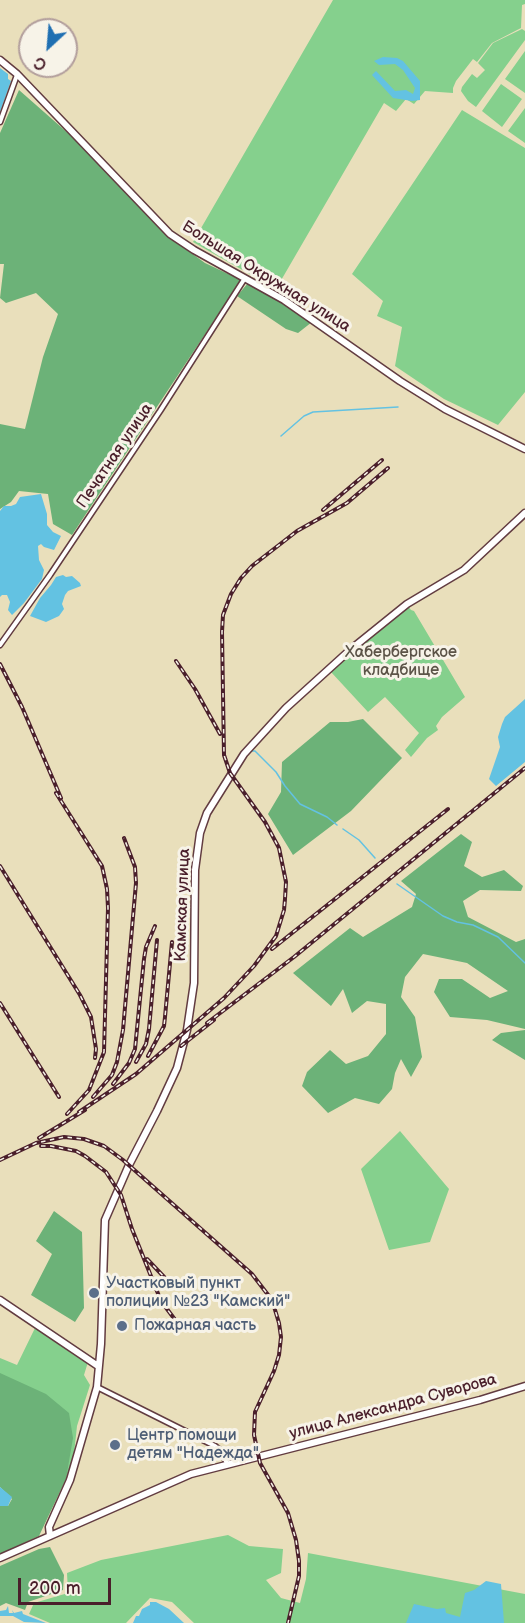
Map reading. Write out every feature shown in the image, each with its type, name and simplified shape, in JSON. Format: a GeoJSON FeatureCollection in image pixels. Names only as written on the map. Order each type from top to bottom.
{"type":"FeatureCollection","features":[{"type":"Feature","properties":{"kind":"main road","name":"Большая Окружная улица"},"geometry":{"type":"LineString","coordinates":[[0,60],[17,74],[170,234],[306,315],[400,381],[445,409],[525,449]]}},
{"type":"Feature","properties":{"kind":"main road","name":"Камская улица"},"geometry":{"type":"LineString","coordinates":[[49,1527],[70,1480],[97,1387],[101,1344],[105,1221],[125,1173],[158,1112],[177,1068],[187,1030],[194,983],[195,870],[200,833],[207,813],[244,754],[286,708],[406,604],[464,570],[525,513]]}},
{"type":"Feature","properties":{"kind":"main road"},"geometry":{"type":"LineString","coordinates":[[0,1300],[98,1366]]}},
{"type":"Feature","properties":{"kind":"main road","name":"улица Александра Суворова"},"geometry":{"type":"LineString","coordinates":[[0,1558],[178,1479],[480,1400],[525,1386]]}},
{"type":"Feature","properties":{"kind":"main road"},"geometry":{"type":"LineString","coordinates":[[49,1527],[50,1536]]}},
{"type":"Feature","properties":{"kind":"main road"},"geometry":{"type":"LineString","coordinates":[[36,1542],[49,1527]]}},
{"type":"Feature","properties":{"kind":"street"},"geometry":{"type":"LineString","coordinates":[[0,122],[17,74]]}},
{"type":"Feature","properties":{"kind":"street","name":"Печатная улица"},"geometry":{"type":"LineString","coordinates":[[0,645],[109,488],[246,278]]}},
{"type":"Feature","properties":{"kind":"street"},"geometry":{"type":"LineString","coordinates":[[97,1387],[210,1443],[220,1450],[228,1465]]}},
{"type":"Feature","properties":{"kind":"green space"},"geometry":{"type":"Polygon","coordinates":[[[333,0],[525,0],[525,4],[522,5],[521,28],[492,43],[477,62],[473,59],[456,81],[453,93],[425,91],[414,104],[406,99],[396,111],[384,103],[276,289],[193,242],[333,0]]]}},
{"type":"Feature","properties":{"kind":"green space"},"geometry":{"type":"Polygon","coordinates":[[[522,29],[525,31],[525,40],[476,107],[461,91],[462,87],[472,74],[477,78],[485,70],[478,63],[493,43],[522,29]]]}},
{"type":"Feature","properties":{"kind":"green space"},"geometry":{"type":"Polygon","coordinates":[[[525,51],[525,93],[505,79],[525,51]]]}},
{"type":"Feature","properties":{"kind":"green space"},"geometry":{"type":"Polygon","coordinates":[[[501,84],[522,99],[502,127],[482,111],[501,84]]]}},
{"type":"Feature","properties":{"kind":"green space"},"geometry":{"type":"Polygon","coordinates":[[[19,90],[69,134],[165,234],[205,263],[241,280],[72,535],[53,524],[48,494],[19,491],[11,502],[0,509],[0,424],[25,429],[43,357],[58,314],[36,293],[6,303],[0,298],[4,264],[0,264],[0,133],[19,90]]]}},
{"type":"Feature","properties":{"kind":"green space"},"geometry":{"type":"Polygon","coordinates":[[[525,108],[525,143],[508,131],[525,108]]]}},
{"type":"Feature","properties":{"kind":"green space"},"geometry":{"type":"Polygon","coordinates":[[[462,110],[525,148],[525,392],[498,425],[444,399],[395,366],[402,327],[377,316],[383,301],[352,274],[462,110]]]}},
{"type":"Feature","properties":{"kind":"green space"},"geometry":{"type":"Polygon","coordinates":[[[248,283],[312,322],[298,333],[286,329],[237,296],[248,283]]]}},
{"type":"Feature","properties":{"kind":"green space","name":"Хабербергское кладбище"},"geometry":{"type":"Polygon","coordinates":[[[407,605],[414,611],[465,697],[442,717],[436,726],[438,730],[427,738],[411,757],[405,750],[419,733],[385,697],[368,712],[331,672],[407,605]]]}},
{"type":"Feature","properties":{"kind":"green space"},"geometry":{"type":"Polygon","coordinates":[[[363,719],[402,758],[351,811],[293,855],[268,814],[281,792],[282,762],[330,722],[363,719]]]}},
{"type":"Feature","properties":{"kind":"green space"},"geometry":{"type":"Polygon","coordinates":[[[461,834],[472,842],[464,866],[482,877],[504,870],[523,886],[521,891],[480,890],[463,901],[468,917],[516,942],[525,939],[525,1029],[487,1020],[450,1017],[434,992],[439,979],[462,979],[490,998],[508,991],[467,963],[423,954],[405,977],[401,997],[415,1017],[422,1057],[411,1077],[401,1059],[392,1089],[379,1104],[355,1098],[328,1113],[302,1086],[307,1072],[330,1050],[346,1064],[368,1056],[386,1034],[386,1004],[367,1001],[352,1013],[343,989],[331,1006],[293,973],[350,928],[363,937],[412,907],[416,894],[401,881],[461,834]]]}},
{"type":"Feature","properties":{"kind":"green space"},"geometry":{"type":"Polygon","coordinates":[[[525,1030],[525,1060],[492,1040],[501,1033],[525,1030]]]}},
{"type":"Feature","properties":{"kind":"green space"},"geometry":{"type":"Polygon","coordinates":[[[400,1131],[449,1189],[430,1242],[389,1250],[361,1169],[400,1131]]]}},
{"type":"Feature","properties":{"kind":"green space"},"geometry":{"type":"Polygon","coordinates":[[[54,1211],[82,1232],[84,1308],[75,1322],[31,1295],[52,1254],[36,1241],[54,1211]]]}},
{"type":"Feature","properties":{"kind":"green space"},"geometry":{"type":"Polygon","coordinates":[[[35,1328],[88,1362],[84,1375],[90,1385],[77,1426],[74,1454],[66,1479],[0,1448],[0,1358],[17,1365],[35,1328]]]}},
{"type":"Feature","properties":{"kind":"green space"},"geometry":{"type":"Polygon","coordinates":[[[0,1373],[46,1394],[69,1413],[73,1438],[66,1479],[39,1536],[0,1554],[0,1506],[8,1506],[12,1499],[0,1487],[0,1373]]]}},
{"type":"Feature","properties":{"kind":"green space"},"geometry":{"type":"Polygon","coordinates":[[[228,1535],[249,1546],[283,1549],[281,1573],[266,1580],[281,1598],[300,1603],[306,1579],[308,1553],[525,1594],[525,1623],[194,1623],[172,1602],[150,1598],[126,1623],[50,1623],[29,1614],[34,1603],[68,1593],[67,1573],[101,1560],[228,1535]]]}},
{"type":"Feature","properties":{"kind":"green space"},"geometry":{"type":"Polygon","coordinates":[[[50,1547],[64,1575],[63,1590],[28,1602],[25,1610],[6,1603],[0,1606],[0,1566],[39,1549],[50,1547]]]}},
{"type":"Feature","properties":{"kind":"water"},"geometry":{"type":"Polygon","coordinates":[[[383,57],[403,61],[420,81],[420,100],[393,98],[372,75],[376,71],[395,91],[406,90],[413,94],[415,88],[403,70],[395,64],[379,65],[374,61],[383,57]]]}},
{"type":"Feature","properties":{"kind":"water"},"geometry":{"type":"Polygon","coordinates":[[[0,68],[8,74],[8,79],[11,81],[0,112],[0,68]]]}},
{"type":"Feature","properties":{"kind":"water"},"geometry":{"type":"Polygon","coordinates":[[[41,494],[47,514],[47,525],[61,536],[54,550],[41,544],[38,546],[39,560],[44,570],[42,579],[12,615],[8,610],[10,602],[7,595],[0,597],[0,511],[4,506],[16,504],[20,497],[41,494]]]}},
{"type":"Feature","properties":{"kind":"water"},"geometry":{"type":"Polygon","coordinates":[[[72,576],[81,586],[68,591],[65,595],[62,604],[64,609],[59,616],[46,622],[30,616],[56,577],[72,576]]]}},
{"type":"Feature","properties":{"kind":"water"},"geometry":{"type":"Polygon","coordinates":[[[525,699],[525,762],[496,786],[489,779],[500,747],[498,737],[502,724],[505,717],[525,699]]]}},
{"type":"Feature","properties":{"kind":"water"},"geometry":{"type":"Polygon","coordinates":[[[0,1487],[12,1497],[8,1506],[0,1506],[0,1487]]]}},
{"type":"Feature","properties":{"kind":"water"},"geometry":{"type":"Polygon","coordinates":[[[486,1581],[501,1584],[504,1623],[406,1623],[414,1604],[437,1609],[445,1608],[446,1613],[460,1617],[465,1593],[474,1590],[486,1581]]]}},
{"type":"Feature","properties":{"kind":"water"},"geometry":{"type":"Polygon","coordinates":[[[150,1602],[156,1602],[169,1609],[184,1623],[133,1623],[136,1616],[139,1616],[142,1609],[150,1605],[150,1602]]]}},
{"type":"Feature","properties":{"kind":"water"},"geometry":{"type":"Polygon","coordinates":[[[8,1606],[9,1613],[13,1613],[12,1610],[14,1613],[22,1611],[23,1614],[46,1623],[24,1622],[13,1616],[0,1616],[0,1611],[6,1610],[8,1606]]]}},
{"type":"Feature","properties":{"kind":"waterway"},"geometry":{"type":"LineString","coordinates":[[281,436],[304,416],[313,412],[398,407]]}},
{"type":"Feature","properties":{"kind":"waterway"},"geometry":{"type":"LineString","coordinates":[[252,751],[255,751],[276,772],[300,804],[327,817],[337,825]]}},
{"type":"Feature","properties":{"kind":"waterway"},"geometry":{"type":"LineString","coordinates":[[343,829],[359,840],[375,858]]}},
{"type":"Feature","properties":{"kind":"waterway"},"geometry":{"type":"LineString","coordinates":[[397,884],[443,916],[473,925],[498,937],[525,963]]}},
{"type":"Feature","properties":{"kind":"railway"},"geometry":{"type":"LineString","coordinates":[[323,510],[382,460]]}},
{"type":"Feature","properties":{"kind":"railway"},"geometry":{"type":"LineString","coordinates":[[79,1112],[136,1074],[224,998],[254,966],[276,936],[284,910],[286,882],[279,848],[265,822],[230,773],[224,755],[223,615],[231,594],[252,566],[297,531],[347,503],[388,468]]}},
{"type":"Feature","properties":{"kind":"railway"},"geometry":{"type":"LineString","coordinates":[[176,661],[195,689],[220,734]]}},
{"type":"Feature","properties":{"kind":"railway"},"geometry":{"type":"LineString","coordinates":[[0,664],[22,707],[61,798]]}},
{"type":"Feature","properties":{"kind":"railway"},"geometry":{"type":"LineString","coordinates":[[207,1023],[294,957],[525,768]]}},
{"type":"Feature","properties":{"kind":"railway"},"geometry":{"type":"LineString","coordinates":[[56,793],[102,866],[108,908],[104,1052],[89,1090],[67,1114]]}},
{"type":"Feature","properties":{"kind":"railway"},"geometry":{"type":"LineString","coordinates":[[272,949],[448,809]]}},
{"type":"Feature","properties":{"kind":"railway"},"geometry":{"type":"LineString","coordinates":[[93,1097],[112,1075],[123,1030],[136,883],[135,867],[124,838]]}},
{"type":"Feature","properties":{"kind":"railway"},"geometry":{"type":"LineString","coordinates":[[0,866],[80,995],[91,1017],[96,1049],[95,1058]]}},
{"type":"Feature","properties":{"kind":"railway"},"geometry":{"type":"LineString","coordinates":[[113,1084],[129,1063],[135,1049],[144,959],[146,947],[155,926]]}},
{"type":"Feature","properties":{"kind":"railway"},"geometry":{"type":"LineString","coordinates":[[136,1062],[146,1044],[149,1029],[157,940]]}},
{"type":"Feature","properties":{"kind":"railway"},"geometry":{"type":"LineString","coordinates":[[148,1056],[164,1026],[172,942]]}},
{"type":"Feature","properties":{"kind":"railway"},"geometry":{"type":"LineString","coordinates":[[0,1003],[59,1097]]}},
{"type":"Feature","properties":{"kind":"railway"},"geometry":{"type":"LineString","coordinates":[[181,1046],[214,1020]]}},
{"type":"Feature","properties":{"kind":"railway"},"geometry":{"type":"LineString","coordinates":[[39,1138],[85,1110]]}},
{"type":"Feature","properties":{"kind":"railway"},"geometry":{"type":"LineString","coordinates":[[0,1160],[36,1143],[64,1137],[84,1139],[104,1146],[123,1160],[252,1274],[272,1300],[281,1337],[279,1355],[255,1412],[254,1435],[260,1463],[288,1513],[296,1540],[299,1576],[288,1623]]}},
{"type":"Feature","properties":{"kind":"railway"},"geometry":{"type":"LineString","coordinates":[[41,1146],[76,1151],[106,1172],[121,1195],[161,1301],[176,1321]]}},
{"type":"Feature","properties":{"kind":"railway"},"geometry":{"type":"LineString","coordinates":[[147,1259],[166,1279],[181,1287]]}},
{"type":"Feature","properties":{"kind":"place","name":"Участковый пункт полиции №23 \"Камский\""},"geometry":{"type":"Point","coordinates":[94,1293]}},
{"type":"Feature","properties":{"kind":"place","name":"Пожарная часть"},"geometry":{"type":"Point","coordinates":[122,1326]}},
{"type":"Feature","properties":{"kind":"place","name":"Центр помощи детям \"Надежда\""},"geometry":{"type":"Point","coordinates":[115,1445]}}]}
